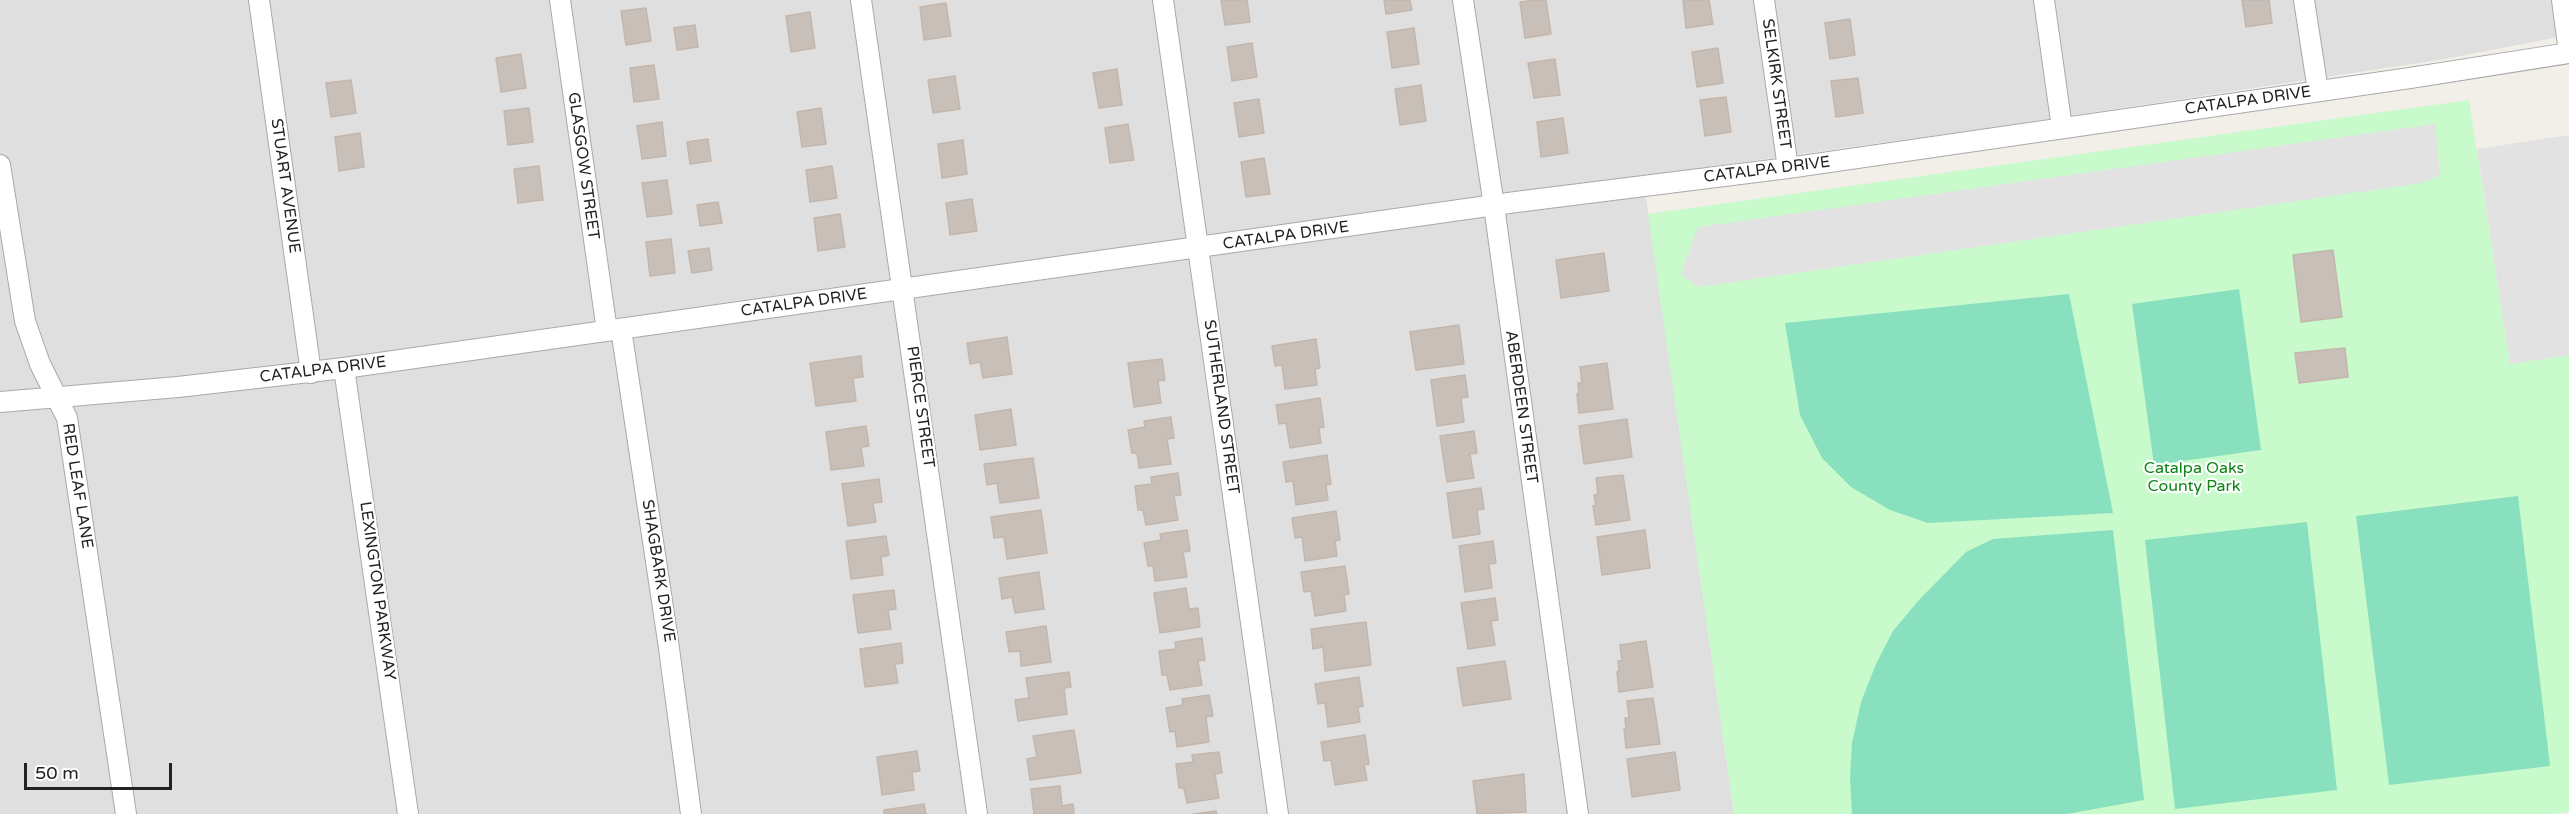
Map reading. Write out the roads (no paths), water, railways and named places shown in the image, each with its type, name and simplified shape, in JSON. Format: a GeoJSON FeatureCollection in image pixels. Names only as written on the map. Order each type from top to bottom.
{"type":"FeatureCollection","features":[{"type":"Feature","properties":{"kind":"street","name":"STUART AVENUE"},"geometry":{"type":"LineString","coordinates":[[259,0],[311,372]]}},
{"type":"Feature","properties":{"kind":"street","name":"GLASGOW STREET"},"geometry":{"type":"LineString","coordinates":[[560,0],[614,330]]}},
{"type":"Feature","properties":{"kind":"street","name":"PIERCE STREET"},"geometry":{"type":"LineString","coordinates":[[861,0],[977,814]]}},
{"type":"Feature","properties":{"kind":"street","name":"SUTHERLAND STREET"},"geometry":{"type":"LineString","coordinates":[[1163,0],[1278,814]]}},
{"type":"Feature","properties":{"kind":"street","name":"ABERDEEN STREET"},"geometry":{"type":"LineString","coordinates":[[1463,0],[1494,206],[1578,814]]}},
{"type":"Feature","properties":{"kind":"street","name":"SELKIRK STREET"},"geometry":{"type":"LineString","coordinates":[[1764,0],[1788,168]]}},
{"type":"Feature","properties":{"kind":"street"},"geometry":{"type":"LineString","coordinates":[[2044,0],[2062,128]]}},
{"type":"Feature","properties":{"kind":"street"},"geometry":{"type":"LineString","coordinates":[[2304,0],[2318,91]]}},
{"type":"Feature","properties":{"kind":"street"},"geometry":{"type":"LineString","coordinates":[[2562,0],[2569,53]]}},
{"type":"Feature","properties":{"kind":"street","name":"CATALPA DRIVE"},"geometry":{"type":"LineString","coordinates":[[0,402],[344,368],[1494,206],[1788,168],[2569,53]]}},
{"type":"Feature","properties":{"kind":"street","name":"RED LEAF LANE"},"geometry":{"type":"LineString","coordinates":[[0,165],[23,313],[40,364],[68,418],[126,814]]}},
{"type":"Feature","properties":{"kind":"street","name":"SHAGBARK DRIVE"},"geometry":{"type":"LineString","coordinates":[[614,330],[668,641],[691,814]]}},
{"type":"Feature","properties":{"kind":"street","name":"LEXINGTON PARKWAY"},"geometry":{"type":"LineString","coordinates":[[344,368],[408,814]]}},
{"type":"Feature","properties":{"kind":"park label","name":"Catalpa Oaks County Park"},"geometry":{"type":"Point","coordinates":[2194,478]}}]}
